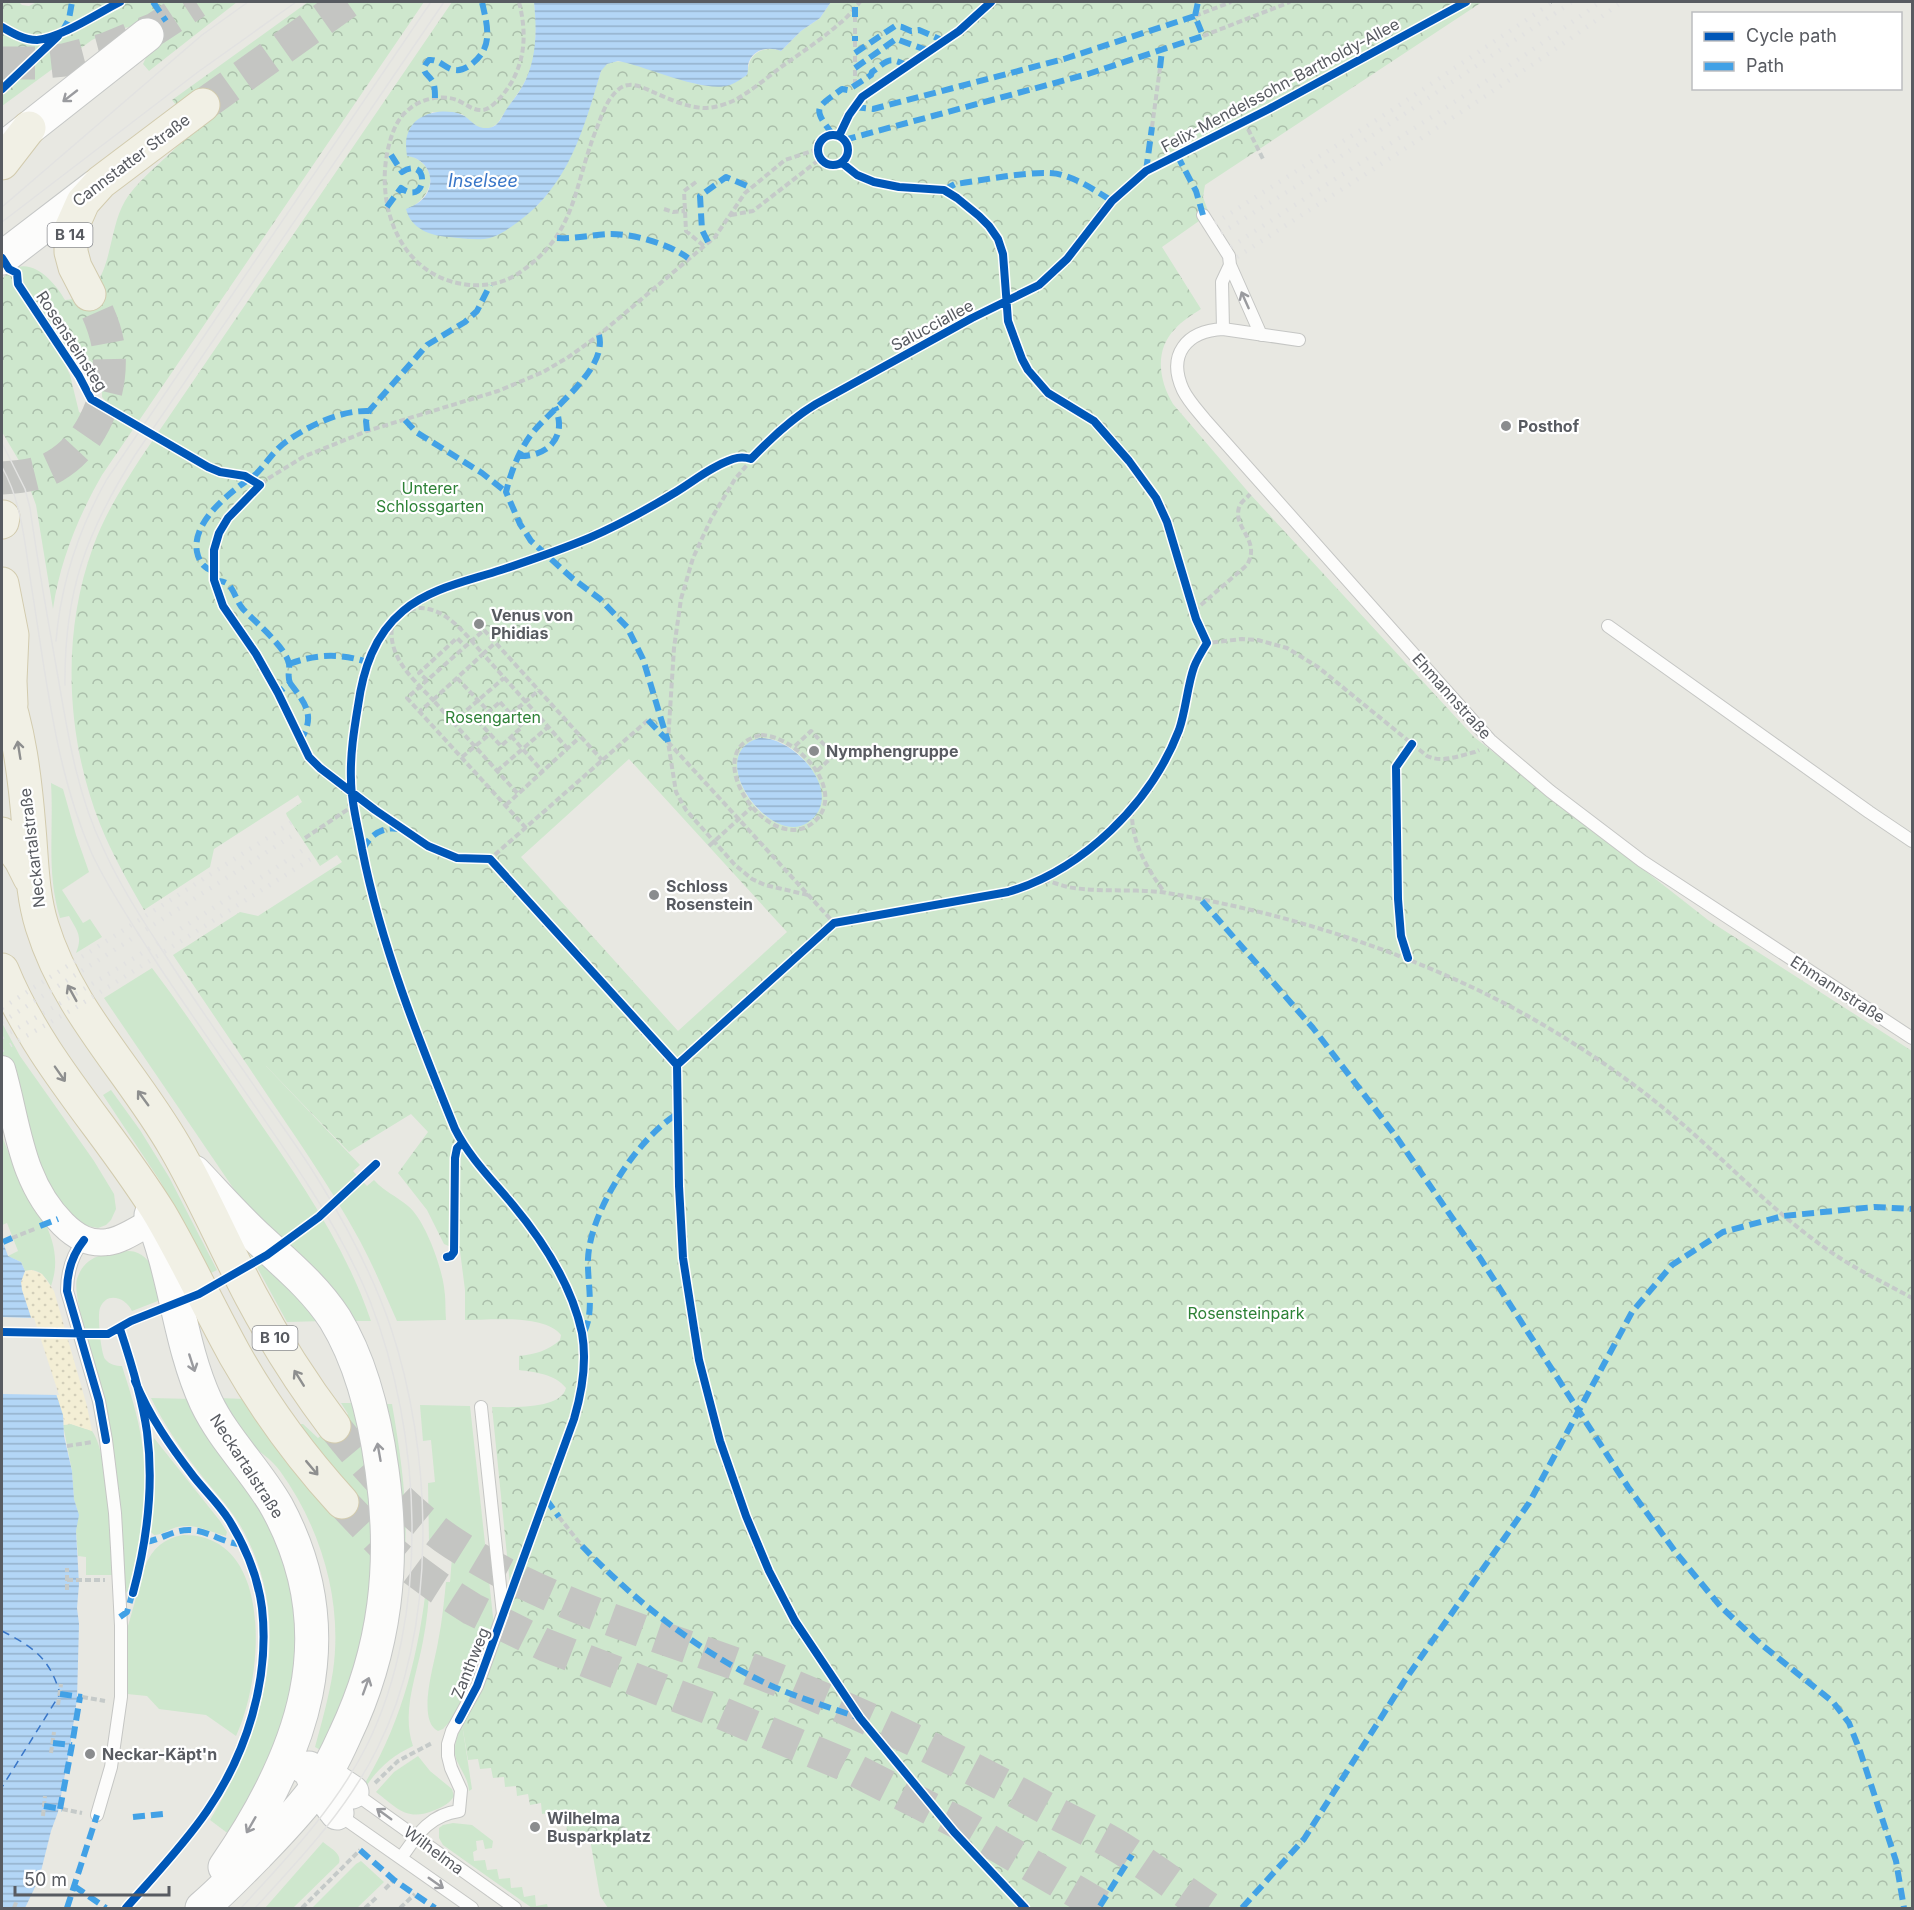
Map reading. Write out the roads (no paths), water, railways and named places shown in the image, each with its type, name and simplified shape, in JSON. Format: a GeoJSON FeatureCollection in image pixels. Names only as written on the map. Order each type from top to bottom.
{"type":"FeatureCollection","features":[{"type":"Feature","properties":{"kind":"main road"},"geometry":{"type":"LineString","coordinates":[[2,150],[147,34]]}},
{"type":"Feature","properties":{"kind":"main road","name":"Cannstatter Straße"},"geometry":{"type":"LineString","coordinates":[[10,271],[101,182],[203,105]]}},
{"type":"Feature","properties":{"kind":"main road"},"geometry":{"type":"LineString","coordinates":[[2,163],[29,129]]}},
{"type":"Feature","properties":{"kind":"main road","name":"B 14"},"geometry":{"type":"LineString","coordinates":[[89,294],[75,267],[70,235],[83,202],[101,182]]}},
{"type":"Feature","properties":{"kind":"main road","name":"B 10"},"geometry":{"type":"LineString","coordinates":[[2,585],[12,635],[10,681],[12,715]]}},
{"type":"Feature","properties":{"kind":"main road","name":"Neckartalstraße"},"geometry":{"type":"LineString","coordinates":[[2,682],[12,715],[24,784],[34,894],[42,927],[70,992],[175,1147]]}},
{"type":"Feature","properties":{"kind":"main road"},"geometry":{"type":"LineString","coordinates":[[2,834],[26,868],[34,894]]}},
{"type":"Feature","properties":{"kind":"main road","name":"Neckartalstraße"},"geometry":{"type":"LineString","coordinates":[[2,970],[16,1002],[41,1047],[131,1173],[153,1221],[167,1263],[184,1339],[196,1377],[223,1431],[272,1498],[299,1559],[305,1583],[311,1620],[312,1658],[305,1706],[287,1757],[272,1788],[229,1862],[195,1908]]}},
{"type":"Feature","properties":{"kind":"main road"},"geometry":{"type":"LineString","coordinates":[[175,1147],[223,1203],[301,1277],[326,1306],[343,1333],[370,1408],[379,1449],[386,1501],[387,1576],[383,1615],[376,1654],[360,1702],[343,1739],[336,1787],[285,1825],[223,1889],[201,1908]]}},
{"type":"Feature","properties":{"kind":"main road","name":"B 10"},"geometry":{"type":"LineString","coordinates":[[175,1147],[264,1319],[309,1394],[334,1426]]}},
{"type":"Feature","properties":{"kind":"main road","name":"B 10"},"geometry":{"type":"LineString","coordinates":[[131,1173],[164,1222],[236,1355],[270,1411],[305,1460],[342,1502]]}},
{"type":"Feature","properties":{"kind":"main road"},"geometry":{"type":"LineString","coordinates":[[241,1453],[299,1517],[308,1537],[323,1588],[327,1623],[326,1669],[310,1747],[336,1787]]}},
{"type":"Feature","properties":{"kind":"main road"},"geometry":{"type":"LineString","coordinates":[[272,1788],[288,1773],[303,1768],[336,1787]]}},
{"type":"Feature","properties":{"kind":"street"},"geometry":{"type":"LineString","coordinates":[[2,1069],[18,1139],[38,1190],[58,1219],[75,1235],[94,1242],[110,1242],[153,1221]]}},
{"type":"Feature","properties":{"kind":"lane"},"geometry":{"type":"LineString","coordinates":[[1203,215],[1229,256],[1230,265],[1261,334]]}},
{"type":"Feature","properties":{"kind":"lane"},"geometry":{"type":"LineString","coordinates":[[1223,329],[1222,282],[1230,265]]}},
{"type":"Feature","properties":{"kind":"lane","name":"Ehmannstraße"},"geometry":{"type":"LineString","coordinates":[[1299,340],[1223,329],[1202,332],[1187,341],[1181,349],[1178,357],[1179,379],[1190,402],[1490,740],[1550,792],[1642,861],[1912,1038]]}},
{"type":"Feature","properties":{"kind":"lane"},"geometry":{"type":"LineString","coordinates":[[1608,626],[1912,841]]}},
{"type":"Feature","properties":{"kind":"lane"},"geometry":{"type":"LineString","coordinates":[[84,1240],[72,1260],[67,1282],[99,1401],[104,1429],[115,1513],[121,1626],[121,1697],[111,1767],[92,1815]]}},
{"type":"Feature","properties":{"kind":"lane","name":"Zanthweg"},"geometry":{"type":"LineString","coordinates":[[401,1858],[431,1821],[459,1812],[461,1790],[451,1768],[448,1744],[452,1731],[477,1686],[503,1614],[481,1407]]}},
{"type":"Feature","properties":{"kind":"lane","name":"Wilhelma"},"geometry":{"type":"LineString","coordinates":[[336,1787],[416,1837],[516,1908]]}},
{"type":"Feature","properties":{"kind":"lane","name":"Wilhelma"},"geometry":{"type":"LineString","coordinates":[[336,1787],[401,1858],[472,1908]]}},
{"type":"Feature","properties":{"kind":"water","name":"Inselsee"},"geometry":{"type":"Polygon","coordinates":[[[534,2],[831,2],[820,18],[801,31],[781,51],[766,49],[753,55],[748,65],[747,75],[730,85],[706,86],[618,61],[607,64],[601,71],[581,134],[572,154],[550,191],[536,207],[508,229],[490,238],[475,239],[429,233],[412,222],[406,209],[422,200],[429,189],[430,182],[428,170],[424,165],[407,156],[408,133],[417,121],[437,112],[460,114],[483,128],[491,128],[497,124],[520,90],[531,67],[536,24],[534,2]]]}},
{"type":"Feature","properties":{"kind":"water"},"geometry":{"type":"Polygon","coordinates":[[[759,738],[773,740],[787,747],[801,757],[812,770],[819,784],[822,798],[818,812],[807,823],[792,827],[776,822],[761,811],[748,796],[739,779],[737,762],[743,748],[759,738]]]}},
{"type":"Feature","properties":{"kind":"water"},"geometry":{"type":"Polygon","coordinates":[[[2,1240],[8,1256],[21,1262],[25,1271],[21,1282],[22,1290],[63,1415],[74,1499],[79,1515],[76,1531],[79,1584],[77,1699],[58,1812],[39,1879],[25,1908],[2,1908],[2,1240]]]}},
{"type":"Feature","properties":{"kind":"tunnel"},"geometry":{"type":"LineString","coordinates":[[2,63],[64,60],[106,49],[155,29],[196,2]]}},
{"type":"Feature","properties":{"kind":"tunnel"},"geometry":{"type":"LineString","coordinates":[[203,105],[347,2]]}},
{"type":"Feature","properties":{"kind":"tunnel"},"geometry":{"type":"LineString","coordinates":[[2,478],[36,473],[55,466],[81,444],[99,413],[108,379],[108,345],[103,325],[89,294]]}},
{"type":"Feature","properties":{"kind":"tunnel"},"geometry":{"type":"LineString","coordinates":[[334,1426],[372,1471],[413,1512],[444,1537],[484,1562],[570,1604],[793,1686],[925,1745],[1114,1844],[1208,1908]]}},
{"type":"Feature","properties":{"kind":"tunnel"},"geometry":{"type":"LineString","coordinates":[[342,1502],[381,1543],[405,1563],[472,1609],[545,1645],[714,1710],[843,1764],[959,1823],[1104,1908]]}},
{"type":"Feature","properties":{"kind":"tram line"},"geometry":{"type":"LineString","coordinates":[[2,207],[202,35],[248,2]]}},
{"type":"Feature","properties":{"kind":"tram line"},"geometry":{"type":"LineString","coordinates":[[2,222],[198,72],[296,2]]}},
{"type":"Feature","properties":{"kind":"tram line"},"geometry":{"type":"LineString","coordinates":[[56,641],[58,619],[72,557],[79,537],[107,479],[431,2]]}},
{"type":"Feature","properties":{"kind":"tram line"},"geometry":{"type":"LineString","coordinates":[[65,685],[69,621],[81,564],[103,511],[118,483],[444,2]]}},
{"type":"Feature","properties":{"kind":"tram line"},"geometry":{"type":"LineString","coordinates":[[2,443],[25,489],[30,508],[70,742],[86,807],[94,828],[115,872],[142,919],[309,1165],[351,1236],[390,1325],[404,1375],[415,1428],[421,1483],[423,1539],[420,1595],[411,1649],[397,1701],[377,1749],[352,1793],[322,1833],[255,1908]]}},
{"type":"Feature","properties":{"kind":"tram line"},"geometry":{"type":"LineString","coordinates":[[2,467],[19,511],[61,758],[69,791],[92,854],[113,893],[153,957],[291,1159],[335,1229],[370,1301],[387,1353],[400,1408],[409,1465],[412,1524],[410,1582],[402,1639],[388,1694],[367,1745],[341,1790],[310,1831],[241,1908]]}},
{"type":"Feature","properties":{"kind":"railway"},"geometry":{"type":"LineString","coordinates":[[1215,223],[1392,110],[1553,2]]}},
{"type":"Feature","properties":{"kind":"railway"},"geometry":{"type":"LineString","coordinates":[[1221,233],[1295,187],[1572,2]]}},
{"type":"Feature","properties":{"kind":"railway"},"geometry":{"type":"LineString","coordinates":[[1231,247],[1463,96],[1600,2]]}},
{"type":"Feature","properties":{"kind":"railway"},"geometry":{"type":"LineString","coordinates":[[1237,257],[1479,100],[1622,2]]}},
{"type":"Feature","properties":{"kind":"railway"},"geometry":{"type":"LineString","coordinates":[[2,1008],[292,822]]}},
{"type":"Feature","properties":{"kind":"railway"},"geometry":{"type":"LineString","coordinates":[[2,1022],[298,832]]}},
{"type":"Feature","properties":{"kind":"railway"},"geometry":{"type":"LineString","coordinates":[[2,1037],[118,968],[308,847]]}},
{"type":"Feature","properties":{"kind":"railway"},"geometry":{"type":"LineString","coordinates":[[2,1050],[75,1008],[314,857]]}},
{"type":"Feature","properties":{"kind":"place","name":"Posthof"},"geometry":{"type":"Point","coordinates":[1506,426]}},
{"type":"Feature","properties":{"kind":"place","name":"Venus von Phidias"},"geometry":{"type":"Point","coordinates":[479,624]}},
{"type":"Feature","properties":{"kind":"place","name":"Nymphengruppe"},"geometry":{"type":"Point","coordinates":[814,751]}},
{"type":"Feature","properties":{"kind":"place","name":"Schloss Rosenstein"},"geometry":{"type":"Point","coordinates":[654,895]}},
{"type":"Feature","properties":{"kind":"place","name":"Neckar-Käpt'n"},"geometry":{"type":"Point","coordinates":[90,1754]}},
{"type":"Feature","properties":{"kind":"place","name":"Wilhelma Busparkplatz"},"geometry":{"type":"Point","coordinates":[535,1827]}},
{"type":"Feature","properties":{"kind":"park label","name":"Unterer Schlossgarten"},"geometry":{"type":"Point","coordinates":[430,497]}},
{"type":"Feature","properties":{"kind":"park label","name":"Rosengarten"},"geometry":{"type":"Point","coordinates":[493,717]}},
{"type":"Feature","properties":{"kind":"park label","name":"Rosensteinpark"},"geometry":{"type":"Point","coordinates":[1246,1313]}}]}
